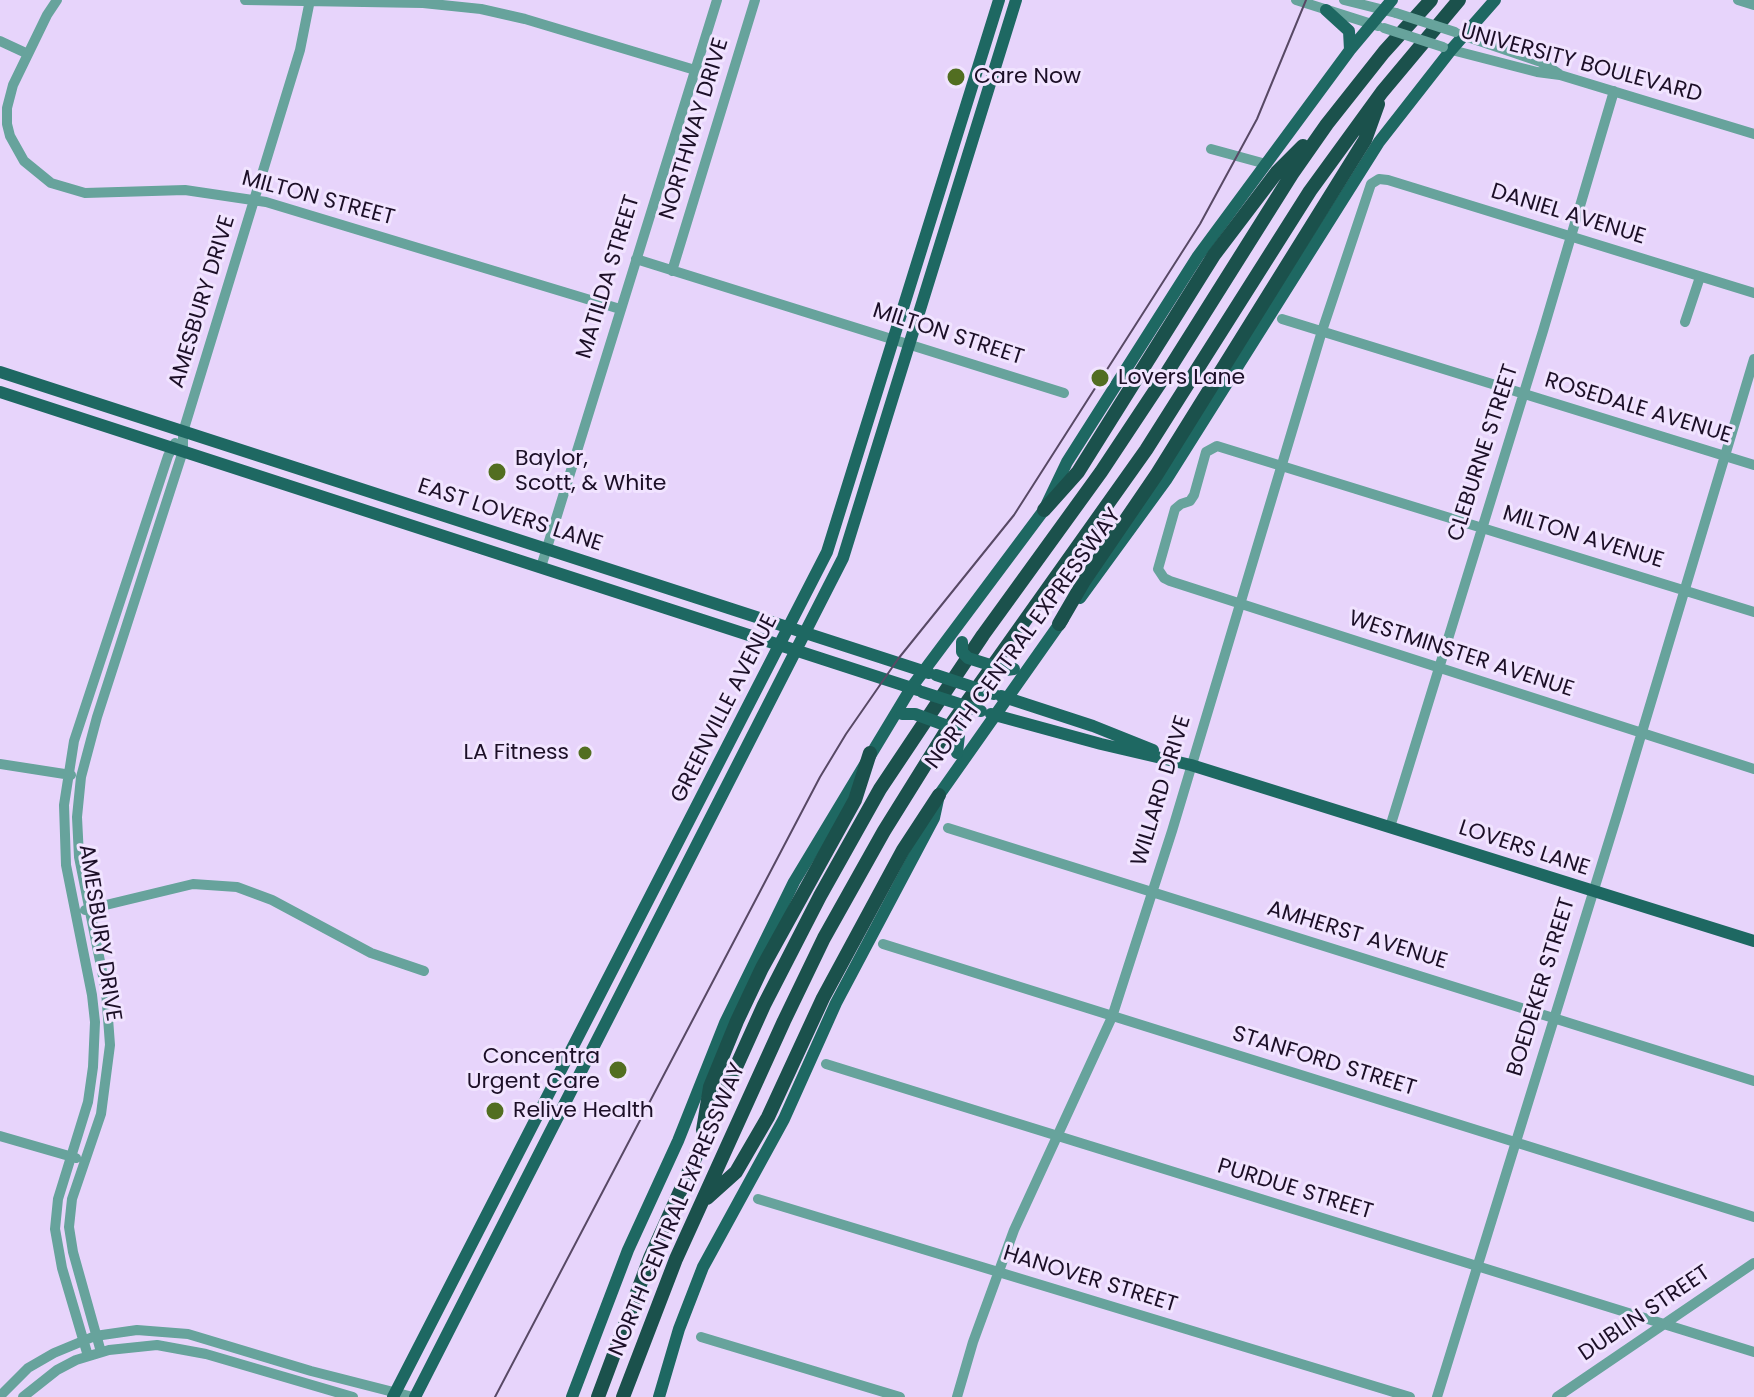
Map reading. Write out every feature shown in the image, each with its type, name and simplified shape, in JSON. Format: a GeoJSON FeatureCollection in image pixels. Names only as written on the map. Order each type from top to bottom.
{"type":"FeatureCollection","features":[{"type":"Feature","properties":{"kind":"highway","name":"NORTH CENTRAL EXPRESSWAY"},"geometry":{"type":"LineString","coordinates":[[598,1397],[650,1258],[792,949],[880,789],[983,635],[1110,459],[1327,124],[1384,52],[1431,0]]}},
{"type":"Feature","properties":{"kind":"highway","name":"NORTH CENTRAL EXPRESSWAY"},"geometry":{"type":"LineString","coordinates":[[623,1397],[664,1288],[804,979],[853,884],[899,805],[1003,649],[1138,463],[1310,191],[1382,92],[1459,0]]}},
{"type":"Feature","properties":{"kind":"highway"},"geometry":{"type":"LineString","coordinates":[[1059,624],[1084,581],[1164,463],[1365,140],[1382,92]]}},
{"type":"Feature","properties":{"kind":"highway"},"geometry":{"type":"LineString","coordinates":[[1044,510],[1078,472],[1214,255],[1277,172],[1327,124]]}},
{"type":"Feature","properties":{"kind":"highway"},"geometry":{"type":"LineString","coordinates":[[701,1146],[710,1087],[737,1021],[762,968],[855,800],[870,753]]}},
{"type":"Feature","properties":{"kind":"highway"},"geometry":{"type":"LineString","coordinates":[[701,1203],[736,1172],[768,1117],[823,998],[903,850],[939,795]]}},
{"type":"Feature","properties":{"kind":"main road","name":"GREENVILLE AVENUE"},"geometry":{"type":"LineString","coordinates":[[394,1395],[790,627],[837,527],[999,0]]}},
{"type":"Feature","properties":{"kind":"main road","name":"GREENVILLE AVENUE"},"geometry":{"type":"LineString","coordinates":[[414,1397],[834,579],[853,532],[1016,0]]}},
{"type":"Feature","properties":{"kind":"main road","name":"NORTH CENTRAL EXPRESSWAY"},"geometry":{"type":"LineString","coordinates":[[659,1397],[679,1329],[703,1267],[784,1119],[836,1003],[934,818],[939,795],[957,760],[995,715],[1000,696],[1033,661],[1166,480],[1379,142],[1447,49],[1495,0]]}},
{"type":"Feature","properties":{"kind":"main road","name":"NORTH CENTRAL EXPRESSWAY"},"geometry":{"type":"LineString","coordinates":[[572,1397],[628,1250],[678,1141],[725,1023],[794,882],[870,753],[930,673],[972,603],[1044,510],[1067,462],[1198,256],[1350,50],[1378,26],[1391,7]]}},
{"type":"Feature","properties":{"kind":"main road"},"geometry":{"type":"LineString","coordinates":[[1326,10],[1349,31],[1350,50]]}},
{"type":"Feature","properties":{"kind":"main road"},"geometry":{"type":"LineString","coordinates":[[977,68],[994,73]]}},
{"type":"Feature","properties":{"kind":"main road"},"geometry":{"type":"LineString","coordinates":[[950,155],[968,160]]}},
{"type":"Feature","properties":{"kind":"main road","name":"EAST LOVERS LANE"},"geometry":{"type":"LineString","coordinates":[[0,372],[1000,696]]}},
{"type":"Feature","properties":{"kind":"main road","name":"EAST LOVERS LANE"},"geometry":{"type":"LineString","coordinates":[[0,392],[995,715]]}},
{"type":"Feature","properties":{"kind":"main road"},"geometry":{"type":"LineString","coordinates":[[360,508],[365,490]]}},
{"type":"Feature","properties":{"kind":"main road"},"geometry":{"type":"LineString","coordinates":[[972,603],[962,642],[962,652],[968,658],[1006,670],[1033,661]]}},
{"type":"Feature","properties":{"kind":"main road","name":"LOVERS LANE"},"geometry":{"type":"LineString","coordinates":[[1000,696],[1093,726],[1191,765]]}},
{"type":"Feature","properties":{"kind":"main road"},"geometry":{"type":"LineString","coordinates":[[888,725],[902,714],[915,714],[953,728],[959,735],[957,760]]}},
{"type":"Feature","properties":{"kind":"main road","name":"LOVERS LANE"},"geometry":{"type":"LineString","coordinates":[[995,715],[1191,765],[1754,941]]}},
{"type":"Feature","properties":{"kind":"main road"},"geometry":{"type":"LineString","coordinates":[[581,1033],[597,1041]]}},
{"type":"Feature","properties":{"kind":"main road"},"geometry":{"type":"LineString","coordinates":[[517,1157],[533,1165]]}},
{"type":"Feature","properties":{"kind":"main road"},"geometry":{"type":"LineString","coordinates":[[463,1262],[479,1271]]}},
{"type":"Feature","properties":{"kind":"street","name":"MILTON STREET"},"geometry":{"type":"LineString","coordinates":[[57,0],[10,96],[7,124],[24,161],[51,183],[85,193],[185,190],[256,200],[620,309]]}},
{"type":"Feature","properties":{"kind":"street"},"geometry":{"type":"LineString","coordinates":[[245,0],[423,3],[481,9],[525,19],[695,70]]}},
{"type":"Feature","properties":{"kind":"street","name":"MATILDA STREET"},"geometry":{"type":"LineString","coordinates":[[541,567],[717,0]]}},
{"type":"Feature","properties":{"kind":"street","name":"NORTHWAY DRIVE"},"geometry":{"type":"LineString","coordinates":[[672,271],[755,0]]}},
{"type":"Feature","properties":{"kind":"street","name":"UNIVERSITY BOULEVARD"},"geometry":{"type":"LineString","coordinates":[[1296,0],[1447,49],[1560,75],[1754,134]]}},
{"type":"Feature","properties":{"kind":"street"},"geometry":{"type":"LineString","coordinates":[[1344,0],[1391,7],[1541,62],[1560,75]]}},
{"type":"Feature","properties":{"kind":"street"},"geometry":{"type":"LineString","coordinates":[[1738,0],[1754,5]]}},
{"type":"Feature","properties":{"kind":"street","name":"AMESBURY DRIVE"},"geometry":{"type":"LineString","coordinates":[[88,1356],[62,1268],[55,1229],[58,1199],[88,1102],[95,1037],[92,995],[63,835],[67,775],[74,741],[117,611],[183,432],[256,200],[300,50],[310,1]]}},
{"type":"Feature","properties":{"kind":"street"},"geometry":{"type":"LineString","coordinates":[[0,41],[28,54]]}},
{"type":"Feature","properties":{"kind":"street","name":"CLEBURNE STREET"},"geometry":{"type":"LineString","coordinates":[[1390,827],[1524,395],[1614,91]]}},
{"type":"Feature","properties":{"kind":"street"},"geometry":{"type":"LineString","coordinates":[[1211,149],[1266,164]]}},
{"type":"Feature","properties":{"kind":"street","name":"DANIEL AVENUE"},"geometry":{"type":"LineString","coordinates":[[1371,184],[1379,179],[1388,180],[1754,293]]}},
{"type":"Feature","properties":{"kind":"street","name":"WILLARD DRIVE"},"geometry":{"type":"LineString","coordinates":[[957,1397],[997,1273],[1112,1017],[1322,331],[1371,184]]}},
{"type":"Feature","properties":{"kind":"street","name":"MILTON STREET"},"geometry":{"type":"LineString","coordinates":[[636,259],[1064,393]]}},
{"type":"Feature","properties":{"kind":"street"},"geometry":{"type":"LineString","coordinates":[[1685,322],[1700,277]]}},
{"type":"Feature","properties":{"kind":"street","name":"ROSEDALE AVENUE"},"geometry":{"type":"LineString","coordinates":[[1282,319],[1754,465]]}},
{"type":"Feature","properties":{"kind":"street","name":"BOEDEKER STREET"},"geometry":{"type":"LineString","coordinates":[[1437,1397],[1754,359]]}},
{"type":"Feature","properties":{"kind":"street","name":"MILTON AVENUE"},"geometry":{"type":"LineString","coordinates":[[1159,573],[1175,509],[1190,501],[1206,452],[1217,446],[1754,612]]}},
{"type":"Feature","properties":{"kind":"street","name":"AMESBURY DRIVE"},"geometry":{"type":"LineString","coordinates":[[101,1352],[69,1227],[72,1199],[105,1095],[109,1038],[106,991],[88,909],[77,835],[81,777],[177,449]]}},
{"type":"Feature","properties":{"kind":"street","name":"WESTMINSTER AVENUE"},"geometry":{"type":"LineString","coordinates":[[1159,573],[1170,581],[1239,604],[1754,769]]}},
{"type":"Feature","properties":{"kind":"street"},"geometry":{"type":"LineString","coordinates":[[117,611],[130,615]]}},
{"type":"Feature","properties":{"kind":"street"},"geometry":{"type":"LineString","coordinates":[[0,764],[81,777]]}},
{"type":"Feature","properties":{"kind":"street","name":"AMHERST AVENUE"},"geometry":{"type":"LineString","coordinates":[[948,828],[1754,1081]]}},
{"type":"Feature","properties":{"kind":"street"},"geometry":{"type":"LineString","coordinates":[[75,913],[193,884],[237,887],[272,900],[371,953],[424,971]]}},
{"type":"Feature","properties":{"kind":"street","name":"STANFORD STREET"},"geometry":{"type":"LineString","coordinates":[[883,944],[1754,1217]]}},
{"type":"Feature","properties":{"kind":"street"},"geometry":{"type":"LineString","coordinates":[[95,1037],[109,1038]]}},
{"type":"Feature","properties":{"kind":"street","name":"PURDUE STREET"},"geometry":{"type":"LineString","coordinates":[[826,1064],[1754,1352]]}},
{"type":"Feature","properties":{"kind":"street"},"geometry":{"type":"LineString","coordinates":[[0,1136],[86,1160]]}},
{"type":"Feature","properties":{"kind":"street","name":"HANOVER STREET"},"geometry":{"type":"LineString","coordinates":[[758,1199],[1410,1397]]}},
{"type":"Feature","properties":{"kind":"street","name":"DUBLIN STREET"},"geometry":{"type":"LineString","coordinates":[[1557,1397],[1754,1263]]}},
{"type":"Feature","properties":{"kind":"street"},"geometry":{"type":"LineString","coordinates":[[0,1396],[28,1368],[83,1340],[137,1330],[174,1331],[394,1395],[414,1397]]}},
{"type":"Feature","properties":{"kind":"street"},"geometry":{"type":"LineString","coordinates":[[701,1337],[900,1397]]}},
{"type":"Feature","properties":{"kind":"street"},"geometry":{"type":"LineString","coordinates":[[23,1397],[57,1370],[88,1356],[133,1346],[180,1348],[353,1397],[355,1383]]}},
{"type":"Feature","properties":{"kind":"tram line"},"geometry":{"type":"LineString","coordinates":[[495,1397],[820,777],[898,659],[1014,515],[1200,224],[1257,119],[1306,0]]}},
{"type":"Feature","properties":{"kind":"place","name":"Care Now"},"geometry":{"type":"Point","coordinates":[956,77]}},
{"type":"Feature","properties":{"kind":"place","name":"Lovers Lane"},"geometry":{"type":"Point","coordinates":[1100,378]}},
{"type":"Feature","properties":{"kind":"place","name":"Baylor, Scott, & White"},"geometry":{"type":"Point","coordinates":[497,472]}},
{"type":"Feature","properties":{"kind":"place","name":"LA Fitness"},"geometry":{"type":"Point","coordinates":[585,753]}},
{"type":"Feature","properties":{"kind":"place","name":"Concentra Urgent Care"},"geometry":{"type":"Point","coordinates":[618,1070]}},
{"type":"Feature","properties":{"kind":"place","name":"Relive Health"},"geometry":{"type":"Point","coordinates":[495,1111]}}]}
